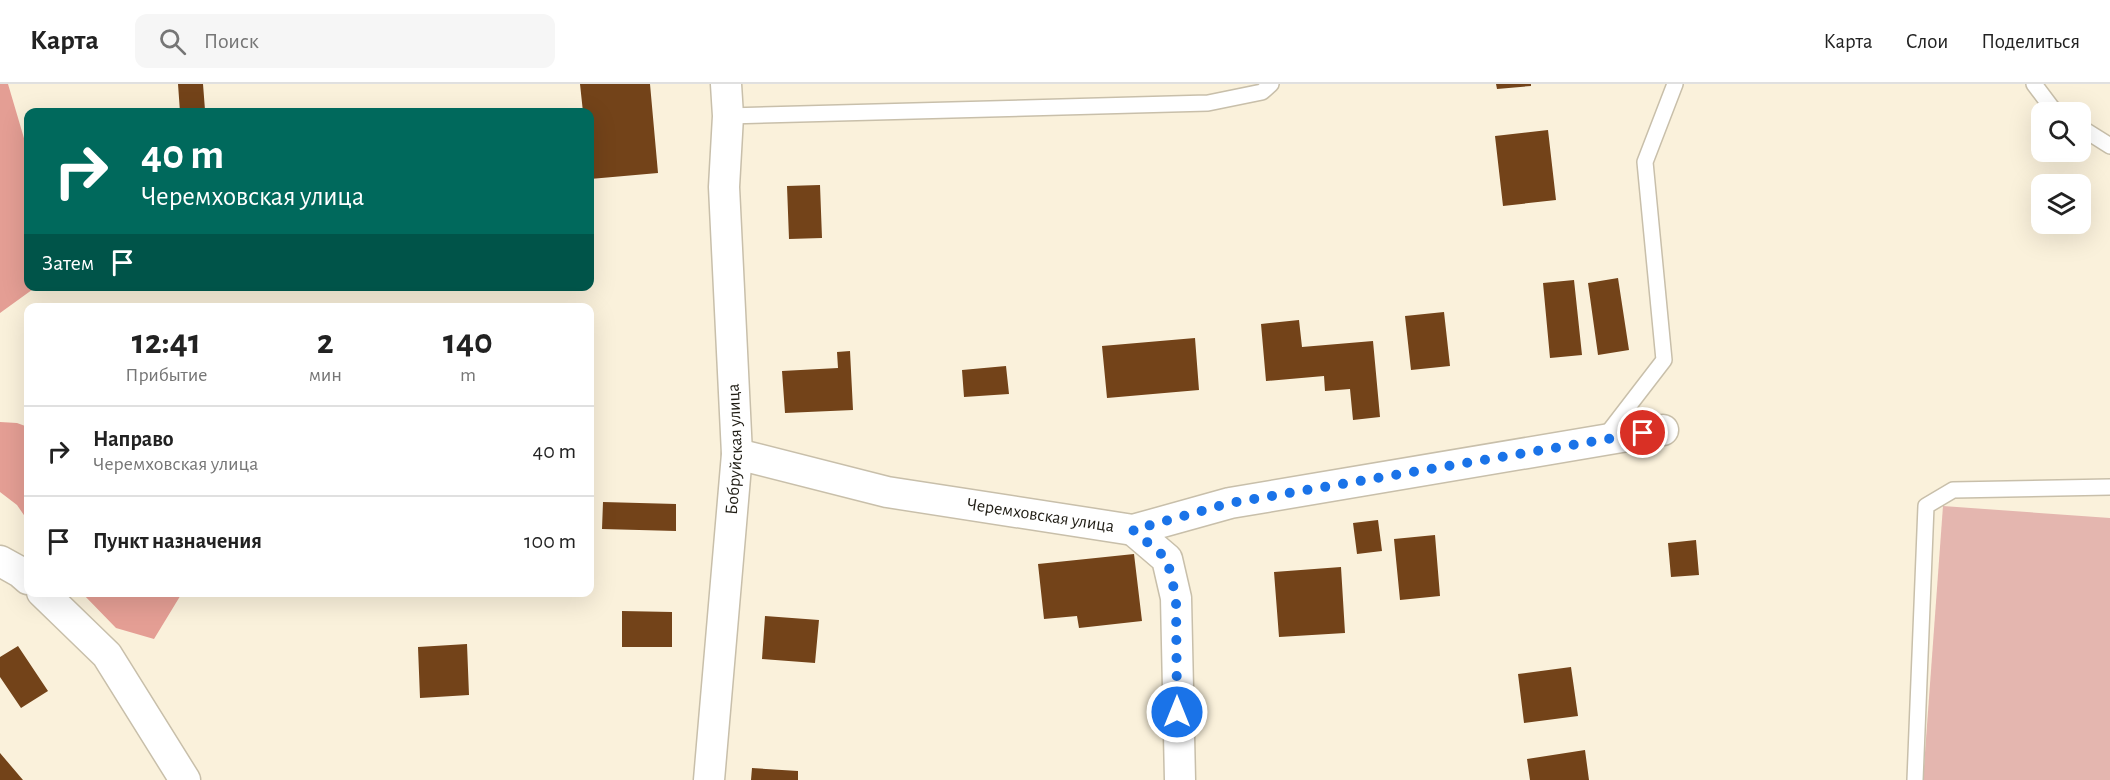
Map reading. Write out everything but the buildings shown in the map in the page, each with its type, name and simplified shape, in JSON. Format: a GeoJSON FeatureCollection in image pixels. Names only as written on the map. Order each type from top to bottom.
{"type":"FeatureCollection","features":[{"type":"Feature","properties":{"kind":"street","name":"Бобруйская улица"},"geometry":{"type":"LineString","coordinates":[[709,780],[737,454],[724,187],[728,116],[726,84]]}},
{"type":"Feature","properties":{"kind":"street","name":"Черемховская улица"},"geometry":{"type":"LineString","coordinates":[[737,454],[887,492],[1133,530],[1230,503],[1604,438],[1663,430]]}},
{"type":"Feature","properties":{"kind":"street"},"geometry":{"type":"LineString","coordinates":[[1133,530],[1167,559],[1176,598],[1180,780]]}},
{"type":"Feature","properties":{"kind":"street"},"geometry":{"type":"LineString","coordinates":[[0,561],[24,576]]}},
{"type":"Feature","properties":{"kind":"street"},"geometry":{"type":"LineString","coordinates":[[47,597],[107,655],[185,780]]}},
{"type":"Feature","properties":{"kind":"lane"},"geometry":{"type":"LineString","coordinates":[[728,116],[1208,103],[1262,92],[1271,84]]}},
{"type":"Feature","properties":{"kind":"lane"},"geometry":{"type":"LineString","coordinates":[[1604,438],[1664,360],[1645,162],[1675,84]]}},
{"type":"Feature","properties":{"kind":"lane"},"geometry":{"type":"LineString","coordinates":[[2034,84],[2048,102]]}},
{"type":"Feature","properties":{"kind":"lane"},"geometry":{"type":"LineString","coordinates":[[2091,134],[2110,146]]}},
{"type":"Feature","properties":{"kind":"lane"},"geometry":{"type":"LineString","coordinates":[[1915,780],[1926,506],[1953,490],[2110,487]]}},
{"type":"Feature","properties":{"kind":"shaded area"},"geometry":{"type":"Polygon","coordinates":[[[0,84],[8,84],[24,138],[24,291],[30,291],[0,313],[0,84]]]}},
{"type":"Feature","properties":{"kind":"shaded area"},"geometry":{"type":"Polygon","coordinates":[[[0,422],[17,423],[24,426],[24,515],[17,505],[0,492],[0,422]]]}},
{"type":"Feature","properties":{"kind":"shaded area"},"geometry":{"type":"Polygon","coordinates":[[[1943,506],[2110,518],[2110,780],[1923,780],[1943,506]]]}},
{"type":"Feature","properties":{"kind":"shaded area"},"geometry":{"type":"Polygon","coordinates":[[[86,597],[180,597],[154,639],[116,628],[86,597]]]}},
{"type":"Feature","properties":{"kind":"route"},"geometry":{"type":"LineString","coordinates":[[1177,712],[1176,598],[1167,559],[1133,530],[1230,503],[1643,433]]}}]}
